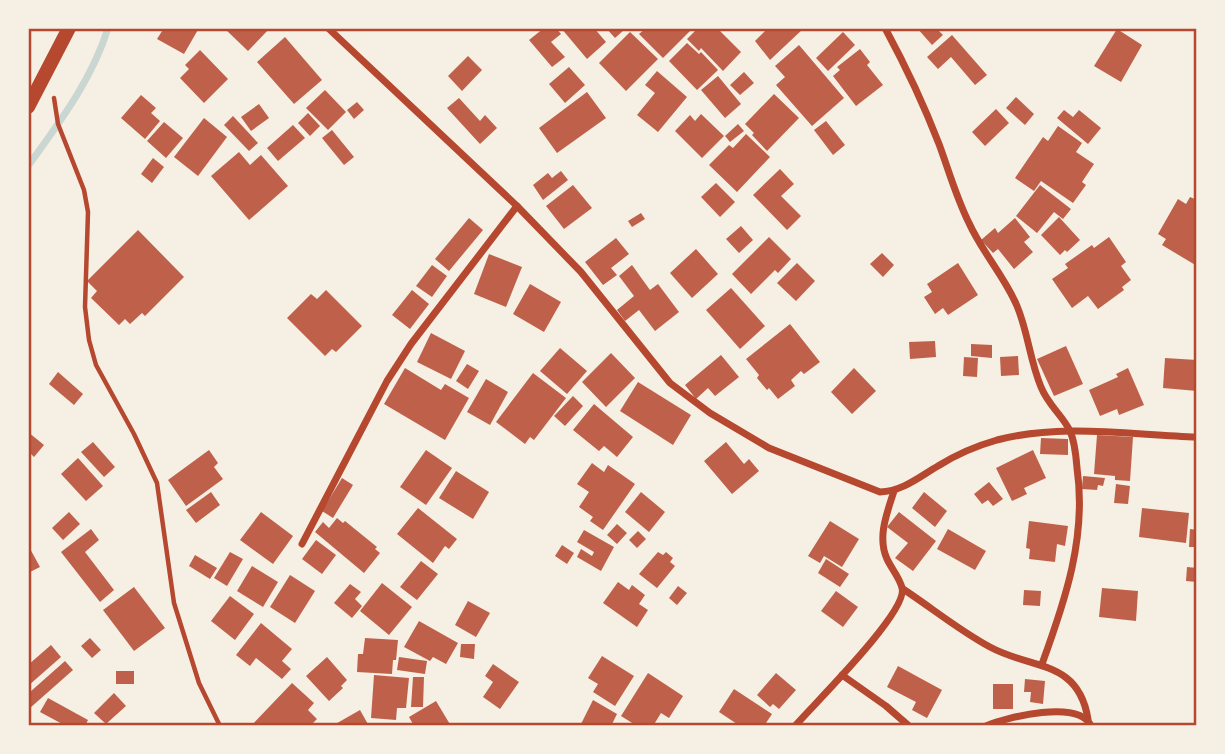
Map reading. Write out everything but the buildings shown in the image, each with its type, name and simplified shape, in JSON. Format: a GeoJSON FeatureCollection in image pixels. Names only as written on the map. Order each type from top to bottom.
{"type":"FeatureCollection","features":[{"type":"Feature","properties":{"kind":"main road"},"geometry":{"type":"LineString","coordinates":[[28,107],[69,28]]}},
{"type":"Feature","properties":{"kind":"street"},"geometry":{"type":"LineString","coordinates":[[328,28],[517,206],[581,272],[670,383],[710,413],[769,448],[880,492],[894,491],[963,451],[1016,436],[1070,430],[1197,437]]}},
{"type":"Feature","properties":{"kind":"street"},"geometry":{"type":"LineString","coordinates":[[885,28],[939,144],[953,189],[969,225],[1016,302],[1025,324],[1032,363],[1040,386],[1049,405],[1070,430],[1078,472],[1079,534],[1062,609],[1042,664]]}},
{"type":"Feature","properties":{"kind":"street"},"geometry":{"type":"LineString","coordinates":[[302,544],[387,381],[411,344],[517,206]]}},
{"type":"Feature","properties":{"kind":"street"},"geometry":{"type":"LineString","coordinates":[[894,491],[882,534],[884,552],[903,589],[990,647],[1042,664],[1076,685],[1082,694],[1089,723]]}},
{"type":"Feature","properties":{"kind":"street"},"geometry":{"type":"LineString","coordinates":[[795,726],[893,614],[901,601],[903,589]]}},
{"type":"Feature","properties":{"kind":"street"},"geometry":{"type":"LineString","coordinates":[[842,675],[909,726]]}},
{"type":"Feature","properties":{"kind":"street"},"geometry":{"type":"LineString","coordinates":[[986,726],[1019,716],[1047,712],[1068,712],[1089,723]]}},
{"type":"Feature","properties":{"kind":"path"},"geometry":{"type":"LineString","coordinates":[[52,65],[58,124],[85,190],[88,212],[85,307],[89,340],[96,365],[134,433],[157,483],[174,603],[200,683],[220,726]]}},
{"type":"Feature","properties":{"kind":"waterway"},"geometry":{"type":"LineString","coordinates":[[28,166],[84,83],[108,28]]}}]}
